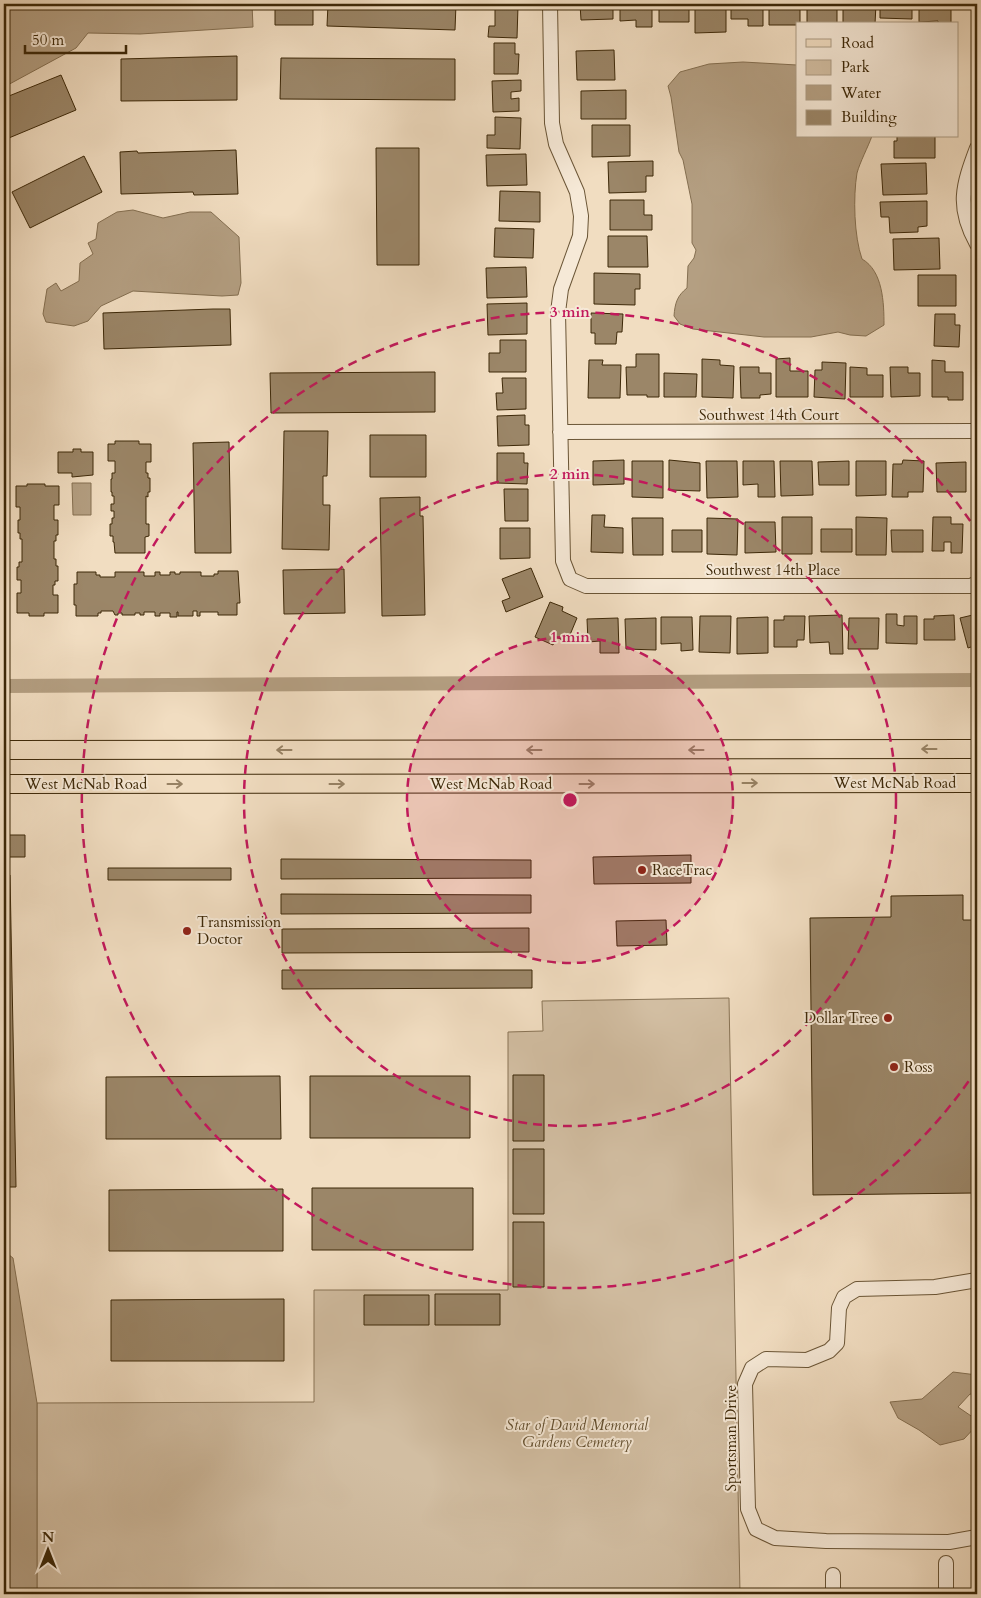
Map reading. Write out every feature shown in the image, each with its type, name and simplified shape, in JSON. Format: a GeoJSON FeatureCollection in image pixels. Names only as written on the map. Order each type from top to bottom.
{"type":"FeatureCollection","features":[{"type":"Feature","properties":{"kind":"main road"},"geometry":{"type":"LineString","coordinates":[[4,750],[977,749]]}},
{"type":"Feature","properties":{"kind":"main road","name":"West McNab Road"},"geometry":{"type":"LineString","coordinates":[[4,784],[977,783]]}},
{"type":"Feature","properties":{"kind":"street"},"geometry":{"type":"LineString","coordinates":[[550,4],[552,123],[556,144],[577,192],[581,216],[580,236],[561,288],[558,312],[560,432]]}},
{"type":"Feature","properties":{"kind":"street"},"geometry":{"type":"LineString","coordinates":[[977,148],[967,176],[963,202],[965,218],[977,244]]}},
{"type":"Feature","properties":{"kind":"street","name":"Southwest 14th Court"},"geometry":{"type":"LineString","coordinates":[[560,432],[977,431]]}},
{"type":"Feature","properties":{"kind":"street","name":"Southwest 14th Place"},"geometry":{"type":"LineString","coordinates":[[560,432],[563,560],[570,579],[586,586],[971,586],[977,583]]}},
{"type":"Feature","properties":{"kind":"street","name":"Sportsman Drive"},"geometry":{"type":"LineString","coordinates":[[977,1280],[935,1287],[857,1289],[844,1298],[839,1308],[837,1344],[829,1351],[807,1360],[766,1360],[752,1368],[745,1384],[748,1509],[756,1529],[775,1538],[826,1541],[949,1542],[977,1537]]}},
{"type":"Feature","properties":{"kind":"street"},"geometry":{"type":"LineString","coordinates":[[946,1563],[946,1594]]}},
{"type":"Feature","properties":{"kind":"street"},"geometry":{"type":"LineString","coordinates":[[833,1575],[833,1594]]}},
{"type":"Feature","properties":{"kind":"green space","name":"Star of David Memorial Gardens Cemetery"},"geometry":{"type":"Polygon","coordinates":[[[729,998],[740,1594],[37,1594],[37,1403],[314,1402],[314,1290],[508,1290],[508,1032],[543,1031],[542,1001],[729,998]]]}},
{"type":"Feature","properties":{"kind":"water"},"geometry":{"type":"Polygon","coordinates":[[[4,4],[252,4],[253,27],[140,34],[88,33],[76,48],[4,87],[4,4]]]}},
{"type":"Feature","properties":{"kind":"water"},"geometry":{"type":"Polygon","coordinates":[[[743,62],[796,65],[796,138],[871,138],[857,173],[855,216],[857,239],[862,259],[874,271],[881,288],[884,325],[866,336],[838,332],[811,337],[764,337],[693,329],[680,324],[674,316],[677,300],[687,288],[688,266],[694,258],[696,250],[692,243],[692,204],[683,160],[679,152],[668,86],[680,72],[709,64],[743,62]]]}},
{"type":"Feature","properties":{"kind":"water"},"geometry":{"type":"Polygon","coordinates":[[[133,210],[163,218],[190,212],[211,212],[239,237],[241,283],[238,295],[222,296],[133,291],[101,306],[88,321],[74,326],[46,322],[43,314],[47,289],[56,283],[61,291],[79,281],[80,263],[93,254],[88,243],[96,239],[98,223],[117,212],[133,210]]]}},
{"type":"Feature","properties":{"kind":"water"},"geometry":{"type":"Polygon","coordinates":[[[72,483],[91,483],[91,515],[73,515],[72,483]]]}},
{"type":"Feature","properties":{"kind":"water"},"geometry":{"type":"Polygon","coordinates":[[[4,1251],[13,1258],[37,1403],[37,1594],[4,1594],[4,1251]]]}},
{"type":"Feature","properties":{"kind":"water"},"geometry":{"type":"Polygon","coordinates":[[[953,1372],[977,1375],[977,1395],[970,1394],[958,1407],[977,1420],[977,1425],[964,1439],[940,1445],[898,1418],[890,1402],[922,1399],[953,1372]]]}},
{"type":"Feature","properties":{"kind":"building"},"geometry":{"type":"Polygon","coordinates":[[[275,4],[313,4],[313,25],[275,25],[275,4]]]}},
{"type":"Feature","properties":{"kind":"building"},"geometry":{"type":"Polygon","coordinates":[[[328,4],[456,4],[455,30],[327,26],[328,4]]]}},
{"type":"Feature","properties":{"kind":"building"},"geometry":{"type":"Polygon","coordinates":[[[580,4],[613,4],[613,19],[581,20],[580,4]]]}},
{"type":"Feature","properties":{"kind":"building"},"geometry":{"type":"Polygon","coordinates":[[[620,4],[652,4],[652,27],[636,27],[636,20],[620,21],[620,4]]]}},
{"type":"Feature","properties":{"kind":"building"},"geometry":{"type":"Polygon","coordinates":[[[659,4],[689,4],[689,22],[659,22],[659,4]]]}},
{"type":"Feature","properties":{"kind":"building"},"geometry":{"type":"Polygon","coordinates":[[[695,4],[726,4],[726,32],[695,33],[695,4]]]}},
{"type":"Feature","properties":{"kind":"building"},"geometry":{"type":"Polygon","coordinates":[[[731,4],[763,4],[763,26],[748,26],[748,19],[731,19],[731,4]]]}},
{"type":"Feature","properties":{"kind":"building"},"geometry":{"type":"Polygon","coordinates":[[[769,4],[800,4],[800,22],[796,22],[796,25],[769,25],[769,4]]]}},
{"type":"Feature","properties":{"kind":"building"},"geometry":{"type":"Polygon","coordinates":[[[807,4],[837,4],[837,22],[807,22],[807,4]]]}},
{"type":"Feature","properties":{"kind":"building"},"geometry":{"type":"Polygon","coordinates":[[[843,4],[855,4],[855,8],[862,8],[862,4],[876,4],[875,22],[843,22],[843,4]]]}},
{"type":"Feature","properties":{"kind":"building"},"geometry":{"type":"Polygon","coordinates":[[[880,4],[912,4],[912,19],[880,18],[880,4]]]}},
{"type":"Feature","properties":{"kind":"building"},"geometry":{"type":"Polygon","coordinates":[[[919,4],[951,4],[951,22],[919,22],[919,4]]]}},
{"type":"Feature","properties":{"kind":"building"},"geometry":{"type":"Polygon","coordinates":[[[495,6],[518,6],[517,38],[488,37],[489,26],[495,26],[495,6]]]}},
{"type":"Feature","properties":{"kind":"building"},"geometry":{"type":"Polygon","coordinates":[[[494,43],[515,43],[515,54],[519,54],[518,74],[494,74],[494,43]]]}},
{"type":"Feature","properties":{"kind":"building"},"geometry":{"type":"Polygon","coordinates":[[[614,50],[615,80],[577,80],[576,51],[614,50]]]}},
{"type":"Feature","properties":{"kind":"building"},"geometry":{"type":"Polygon","coordinates":[[[237,56],[237,100],[121,101],[121,59],[237,56]]]}},
{"type":"Feature","properties":{"kind":"building"},"geometry":{"type":"Polygon","coordinates":[[[281,58],[455,59],[455,100],[280,99],[281,58]]]}},
{"type":"Feature","properties":{"kind":"building"},"geometry":{"type":"Polygon","coordinates":[[[61,75],[76,110],[4,140],[4,98],[61,75]]]}},
{"type":"Feature","properties":{"kind":"building"},"geometry":{"type":"Polygon","coordinates":[[[521,80],[521,91],[511,92],[511,99],[519,98],[519,111],[493,112],[492,81],[521,80]]]}},
{"type":"Feature","properties":{"kind":"building"},"geometry":{"type":"Polygon","coordinates":[[[626,90],[626,119],[581,119],[581,91],[626,90]]]}},
{"type":"Feature","properties":{"kind":"building"},"geometry":{"type":"Polygon","coordinates":[[[495,117],[521,118],[520,149],[487,148],[487,135],[495,135],[495,117]]]}},
{"type":"Feature","properties":{"kind":"building"},"geometry":{"type":"Polygon","coordinates":[[[592,125],[630,125],[630,156],[592,157],[592,125]]]}},
{"type":"Feature","properties":{"kind":"building"},"geometry":{"type":"Polygon","coordinates":[[[897,138],[935,138],[935,158],[894,158],[894,141],[897,141],[897,138]]]}},
{"type":"Feature","properties":{"kind":"building"},"geometry":{"type":"Polygon","coordinates":[[[376,148],[419,148],[419,265],[377,265],[376,148]]]}},
{"type":"Feature","properties":{"kind":"building"},"geometry":{"type":"Polygon","coordinates":[[[236,150],[238,194],[194,195],[193,192],[121,194],[120,152],[236,150]]]}},
{"type":"Feature","properties":{"kind":"building"},"geometry":{"type":"Polygon","coordinates":[[[526,154],[527,185],[487,186],[486,155],[526,154]]]}},
{"type":"Feature","properties":{"kind":"building"},"geometry":{"type":"Polygon","coordinates":[[[84,156],[102,192],[30,228],[12,192],[84,156]]]}},
{"type":"Feature","properties":{"kind":"building"},"geometry":{"type":"Polygon","coordinates":[[[653,161],[653,176],[646,176],[646,192],[609,193],[608,162],[653,161]]]}},
{"type":"Feature","properties":{"kind":"building"},"geometry":{"type":"Polygon","coordinates":[[[926,163],[927,194],[883,195],[881,164],[926,163]]]}},
{"type":"Feature","properties":{"kind":"building"},"geometry":{"type":"Polygon","coordinates":[[[500,191],[540,192],[540,222],[499,221],[500,191]]]}},
{"type":"Feature","properties":{"kind":"building"},"geometry":{"type":"Polygon","coordinates":[[[610,200],[644,200],[644,215],[652,215],[652,230],[610,230],[610,200]]]}},
{"type":"Feature","properties":{"kind":"building"},"geometry":{"type":"Polygon","coordinates":[[[927,201],[927,226],[918,227],[918,232],[890,233],[889,217],[881,217],[880,202],[927,201]]]}},
{"type":"Feature","properties":{"kind":"building"},"geometry":{"type":"Polygon","coordinates":[[[495,228],[534,229],[533,258],[494,257],[495,228]]]}},
{"type":"Feature","properties":{"kind":"building"},"geometry":{"type":"Polygon","coordinates":[[[608,236],[647,236],[648,267],[608,267],[608,236]]]}},
{"type":"Feature","properties":{"kind":"building"},"geometry":{"type":"Polygon","coordinates":[[[939,238],[940,269],[894,270],[893,239],[939,238]]]}},
{"type":"Feature","properties":{"kind":"building"},"geometry":{"type":"Polygon","coordinates":[[[526,267],[527,297],[487,298],[486,268],[526,267]]]}},
{"type":"Feature","properties":{"kind":"building"},"geometry":{"type":"Polygon","coordinates":[[[594,273],[640,274],[640,289],[635,289],[635,305],[594,304],[594,273]]]}},
{"type":"Feature","properties":{"kind":"building"},"geometry":{"type":"Polygon","coordinates":[[[918,275],[956,275],[956,306],[918,306],[918,275]]]}},
{"type":"Feature","properties":{"kind":"building"},"geometry":{"type":"Polygon","coordinates":[[[527,303],[527,334],[488,335],[487,304],[527,303]]]}},
{"type":"Feature","properties":{"kind":"building"},"geometry":{"type":"Polygon","coordinates":[[[230,309],[231,345],[104,349],[103,313],[230,309]]]}},
{"type":"Feature","properties":{"kind":"building"},"geometry":{"type":"Polygon","coordinates":[[[591,313],[623,314],[622,332],[617,332],[616,344],[595,344],[595,333],[591,333],[591,313]]]}},
{"type":"Feature","properties":{"kind":"building"},"geometry":{"type":"Polygon","coordinates":[[[935,314],[955,314],[955,325],[960,325],[959,347],[934,346],[935,314]]]}},
{"type":"Feature","properties":{"kind":"building"},"geometry":{"type":"Polygon","coordinates":[[[500,340],[526,340],[526,372],[489,372],[489,353],[500,353],[500,340]]]}},
{"type":"Feature","properties":{"kind":"building"},"geometry":{"type":"Polygon","coordinates":[[[636,354],[659,354],[659,397],[627,395],[626,367],[636,367],[636,354]]]}},
{"type":"Feature","properties":{"kind":"building"},"geometry":{"type":"Polygon","coordinates":[[[790,358],[790,371],[808,371],[808,397],[776,397],[776,359],[790,358]]]}},
{"type":"Feature","properties":{"kind":"building"},"geometry":{"type":"Polygon","coordinates":[[[702,359],[720,360],[720,365],[734,366],[733,398],[702,397],[702,359]]]}},
{"type":"Feature","properties":{"kind":"building"},"geometry":{"type":"Polygon","coordinates":[[[589,360],[603,360],[602,365],[621,365],[620,398],[588,398],[589,360]]]}},
{"type":"Feature","properties":{"kind":"building"},"geometry":{"type":"Polygon","coordinates":[[[932,360],[945,361],[945,372],[963,372],[963,400],[948,400],[948,397],[932,397],[932,360]]]}},
{"type":"Feature","properties":{"kind":"building"},"geometry":{"type":"Polygon","coordinates":[[[822,362],[846,363],[845,399],[814,397],[815,370],[822,370],[822,362]]]}},
{"type":"Feature","properties":{"kind":"building"},"geometry":{"type":"Polygon","coordinates":[[[740,367],[759,367],[759,373],[771,373],[771,394],[760,395],[760,398],[741,398],[740,367]]]}},
{"type":"Feature","properties":{"kind":"building"},"geometry":{"type":"Polygon","coordinates":[[[850,367],[867,368],[867,375],[883,375],[883,397],[850,397],[850,367]]]}},
{"type":"Feature","properties":{"kind":"building"},"geometry":{"type":"Polygon","coordinates":[[[890,367],[908,367],[908,373],[920,373],[920,396],[891,397],[890,367]]]}},
{"type":"Feature","properties":{"kind":"building"},"geometry":{"type":"Polygon","coordinates":[[[435,372],[435,412],[271,413],[270,373],[435,372]]]}},
{"type":"Feature","properties":{"kind":"building"},"geometry":{"type":"Polygon","coordinates":[[[664,373],[697,374],[696,397],[664,397],[664,373]]]}},
{"type":"Feature","properties":{"kind":"building"},"geometry":{"type":"Polygon","coordinates":[[[502,378],[526,378],[526,409],[497,410],[496,393],[503,393],[502,378]]]}},
{"type":"Feature","properties":{"kind":"building"},"geometry":{"type":"Polygon","coordinates":[[[525,415],[525,425],[529,425],[529,445],[498,446],[497,416],[525,415]]]}},
{"type":"Feature","properties":{"kind":"building"},"geometry":{"type":"Polygon","coordinates":[[[284,431],[328,431],[327,476],[323,476],[323,505],[330,505],[329,550],[282,549],[284,431]]]}},
{"type":"Feature","properties":{"kind":"building"},"geometry":{"type":"Polygon","coordinates":[[[370,435],[426,435],[426,477],[370,477],[370,435]]]}},
{"type":"Feature","properties":{"kind":"building"},"geometry":{"type":"Polygon","coordinates":[[[115,441],[139,441],[139,444],[151,444],[151,462],[146,462],[146,473],[148,473],[148,478],[150,478],[150,492],[148,492],[148,497],[146,496],[146,524],[149,524],[149,536],[145,537],[145,553],[115,553],[113,536],[110,536],[110,524],[112,524],[112,518],[114,518],[114,511],[111,511],[111,504],[114,504],[114,496],[112,496],[111,492],[111,479],[112,473],[115,473],[115,461],[108,461],[108,444],[115,444],[115,441]]]}},
{"type":"Feature","properties":{"kind":"building"},"geometry":{"type":"Polygon","coordinates":[[[229,442],[231,553],[195,553],[193,443],[229,442]]]}},
{"type":"Feature","properties":{"kind":"building"},"geometry":{"type":"Polygon","coordinates":[[[73,449],[81,449],[81,452],[93,452],[93,475],[72,477],[72,473],[58,473],[58,452],[73,452],[73,449]]]}},
{"type":"Feature","properties":{"kind":"building"},"geometry":{"type":"Polygon","coordinates":[[[497,453],[524,453],[524,463],[528,463],[527,484],[497,483],[497,453]]]}},
{"type":"Feature","properties":{"kind":"building"},"geometry":{"type":"Polygon","coordinates":[[[624,460],[624,484],[593,485],[593,461],[624,460]]]}},
{"type":"Feature","properties":{"kind":"building"},"geometry":{"type":"Polygon","coordinates":[[[669,460],[700,463],[700,491],[669,490],[669,460]]]}},
{"type":"Feature","properties":{"kind":"building"},"geometry":{"type":"Polygon","coordinates":[[[903,460],[924,461],[923,492],[908,492],[908,497],[892,497],[893,464],[902,464],[903,460]]]}},
{"type":"Feature","properties":{"kind":"building"},"geometry":{"type":"Polygon","coordinates":[[[632,461],[663,461],[663,498],[632,497],[632,461]]]}},
{"type":"Feature","properties":{"kind":"building"},"geometry":{"type":"Polygon","coordinates":[[[706,461],[737,461],[738,497],[707,498],[706,461]]]}},
{"type":"Feature","properties":{"kind":"building"},"geometry":{"type":"Polygon","coordinates":[[[743,461],[774,461],[775,497],[758,497],[758,484],[743,485],[743,461]]]}},
{"type":"Feature","properties":{"kind":"building"},"geometry":{"type":"Polygon","coordinates":[[[780,461],[812,461],[813,495],[781,496],[780,461]]]}},
{"type":"Feature","properties":{"kind":"building"},"geometry":{"type":"Polygon","coordinates":[[[849,461],[849,485],[819,485],[818,462],[849,461]]]}},
{"type":"Feature","properties":{"kind":"building"},"geometry":{"type":"Polygon","coordinates":[[[856,461],[886,461],[886,495],[856,496],[856,461]]]}},
{"type":"Feature","properties":{"kind":"building"},"geometry":{"type":"Polygon","coordinates":[[[966,462],[966,492],[937,492],[936,463],[966,462]]]}},
{"type":"Feature","properties":{"kind":"building"},"geometry":{"type":"Polygon","coordinates":[[[27,484],[59,486],[59,505],[54,505],[54,520],[58,520],[58,535],[56,535],[56,541],[54,541],[54,559],[56,559],[56,566],[58,566],[58,581],[55,581],[55,585],[53,585],[53,595],[58,595],[58,613],[44,613],[44,616],[29,616],[29,613],[17,613],[17,593],[21,593],[21,580],[17,580],[17,567],[19,567],[19,562],[22,562],[22,539],[20,539],[20,533],[18,533],[20,507],[16,507],[16,486],[27,486],[27,484]]]}},
{"type":"Feature","properties":{"kind":"building"},"geometry":{"type":"Polygon","coordinates":[[[504,489],[528,489],[528,521],[505,521],[504,489]]]}},
{"type":"Feature","properties":{"kind":"building"},"geometry":{"type":"Polygon","coordinates":[[[420,497],[420,516],[423,516],[425,615],[382,616],[380,498],[420,497]]]}},
{"type":"Feature","properties":{"kind":"building"},"geometry":{"type":"Polygon","coordinates":[[[592,515],[605,515],[604,527],[623,528],[623,553],[591,552],[592,515]]]}},
{"type":"Feature","properties":{"kind":"building"},"geometry":{"type":"Polygon","coordinates":[[[782,517],[812,517],[812,554],[782,554],[782,517]]]}},
{"type":"Feature","properties":{"kind":"building"},"geometry":{"type":"Polygon","coordinates":[[[856,517],[887,518],[886,555],[856,555],[856,517]]]}},
{"type":"Feature","properties":{"kind":"building"},"geometry":{"type":"Polygon","coordinates":[[[933,517],[951,517],[951,524],[963,524],[962,553],[951,553],[951,542],[944,542],[944,551],[932,551],[933,517]]]}},
{"type":"Feature","properties":{"kind":"building"},"geometry":{"type":"Polygon","coordinates":[[[632,518],[663,518],[663,555],[633,555],[632,518]]]}},
{"type":"Feature","properties":{"kind":"building"},"geometry":{"type":"Polygon","coordinates":[[[707,518],[738,519],[737,555],[707,554],[707,518]]]}},
{"type":"Feature","properties":{"kind":"building"},"geometry":{"type":"Polygon","coordinates":[[[745,522],[775,522],[776,552],[745,553],[745,522]]]}},
{"type":"Feature","properties":{"kind":"building"},"geometry":{"type":"Polygon","coordinates":[[[500,528],[530,528],[530,558],[500,559],[500,528]]]}},
{"type":"Feature","properties":{"kind":"building"},"geometry":{"type":"Polygon","coordinates":[[[821,529],[852,529],[852,552],[821,552],[821,529]]]}},
{"type":"Feature","properties":{"kind":"building"},"geometry":{"type":"Polygon","coordinates":[[[672,530],[702,530],[702,552],[672,552],[672,530]]]}},
{"type":"Feature","properties":{"kind":"building"},"geometry":{"type":"Polygon","coordinates":[[[891,530],[923,530],[923,552],[892,552],[891,530]]]}},
{"type":"Feature","properties":{"kind":"building"},"geometry":{"type":"Polygon","coordinates":[[[531,568],[543,597],[506,612],[502,601],[510,598],[502,579],[531,568]]]}},
{"type":"Feature","properties":{"kind":"building"},"geometry":{"type":"Polygon","coordinates":[[[344,569],[345,613],[284,614],[283,570],[344,569]]]}},
{"type":"Feature","properties":{"kind":"building"},"geometry":{"type":"Polygon","coordinates":[[[218,571],[238,571],[240,603],[237,603],[237,615],[218,615],[218,612],[200,612],[200,616],[197,616],[197,611],[193,611],[193,616],[178,616],[177,612],[177,617],[170,617],[170,613],[160,613],[160,616],[155,616],[155,612],[144,612],[144,615],[135,613],[135,615],[122,615],[122,613],[118,613],[118,615],[115,615],[113,611],[101,611],[101,613],[98,613],[98,616],[76,616],[74,584],[77,584],[77,572],[96,572],[96,575],[100,575],[100,577],[115,577],[115,572],[144,572],[144,576],[155,576],[155,572],[160,572],[160,575],[170,575],[170,572],[180,574],[180,572],[201,572],[201,576],[214,576],[214,574],[218,574],[218,571]]]}},
{"type":"Feature","properties":{"kind":"building"},"geometry":{"type":"Polygon","coordinates":[[[550,602],[563,607],[562,611],[577,618],[567,642],[556,637],[553,645],[535,637],[550,602]]]}},
{"type":"Feature","properties":{"kind":"building"},"geometry":{"type":"Polygon","coordinates":[[[886,614],[897,614],[897,625],[904,626],[904,616],[917,616],[917,644],[886,643],[886,614]]]}},
{"type":"Feature","properties":{"kind":"building"},"geometry":{"type":"Polygon","coordinates":[[[977,614],[977,645],[968,648],[960,618],[977,614]]]}},
{"type":"Feature","properties":{"kind":"building"},"geometry":{"type":"Polygon","coordinates":[[[842,615],[843,654],[830,654],[829,642],[810,643],[809,616],[842,615]]]}},
{"type":"Feature","properties":{"kind":"building"},"geometry":{"type":"Polygon","coordinates":[[[954,615],[955,640],[924,640],[924,619],[934,619],[934,616],[954,615]]]}},
{"type":"Feature","properties":{"kind":"building"},"geometry":{"type":"Polygon","coordinates":[[[700,616],[731,616],[730,653],[699,652],[700,616]]]}},
{"type":"Feature","properties":{"kind":"building"},"geometry":{"type":"Polygon","coordinates":[[[784,616],[805,616],[804,640],[797,640],[797,647],[774,647],[774,620],[784,620],[784,616]]]}},
{"type":"Feature","properties":{"kind":"building"},"geometry":{"type":"Polygon","coordinates":[[[661,617],[692,617],[693,650],[681,651],[681,643],[661,644],[661,617]]]}},
{"type":"Feature","properties":{"kind":"building"},"geometry":{"type":"Polygon","coordinates":[[[768,617],[768,653],[737,654],[737,618],[768,617]]]}},
{"type":"Feature","properties":{"kind":"building"},"geometry":{"type":"Polygon","coordinates":[[[618,618],[619,653],[600,653],[600,641],[588,642],[587,619],[618,618]]]}},
{"type":"Feature","properties":{"kind":"building"},"geometry":{"type":"Polygon","coordinates":[[[656,618],[656,650],[626,649],[625,619],[656,618]]]}},
{"type":"Feature","properties":{"kind":"building"},"geometry":{"type":"Polygon","coordinates":[[[849,618],[879,618],[878,649],[848,649],[849,618]]]}},
{"type":"Feature","properties":{"kind":"building"},"geometry":{"type":"Polygon","coordinates":[[[4,835],[25,835],[25,857],[4,857],[4,835]]]}},
{"type":"Feature","properties":{"kind":"building","name":"RaceTrac"},"geometry":{"type":"Polygon","coordinates":[[[691,855],[691,883],[594,884],[593,857],[691,855]]]}},
{"type":"Feature","properties":{"kind":"building"},"geometry":{"type":"Polygon","coordinates":[[[281,859],[531,860],[531,878],[281,879],[281,859]]]}},
{"type":"Feature","properties":{"kind":"building"},"geometry":{"type":"Polygon","coordinates":[[[108,868],[231,868],[231,880],[108,880],[108,868]]]}},
{"type":"Feature","properties":{"kind":"building"},"geometry":{"type":"Polygon","coordinates":[[[4,875],[10,875],[16,1187],[4,1187],[4,875]]]}},
{"type":"Feature","properties":{"kind":"building"},"geometry":{"type":"Polygon","coordinates":[[[281,894],[531,895],[531,913],[281,914],[281,894]]]}},
{"type":"Feature","properties":{"kind":"building","name":"Ross"},"geometry":{"type":"Polygon","coordinates":[[[963,895],[963,920],[974,920],[975,1003],[977,1003],[977,1131],[973,1131],[974,1193],[813,1195],[810,918],[891,917],[891,896],[963,895]]]}},
{"type":"Feature","properties":{"kind":"building"},"geometry":{"type":"Polygon","coordinates":[[[666,920],[667,945],[617,946],[616,921],[666,920]]]}},
{"type":"Feature","properties":{"kind":"building"},"geometry":{"type":"Polygon","coordinates":[[[529,928],[529,952],[282,953],[282,929],[529,928]]]}},
{"type":"Feature","properties":{"kind":"building"},"geometry":{"type":"Polygon","coordinates":[[[282,970],[532,970],[532,988],[282,989],[282,970]]]}},
{"type":"Feature","properties":{"kind":"building"},"geometry":{"type":"Polygon","coordinates":[[[513,1075],[544,1075],[544,1141],[513,1141],[513,1075]]]}},
{"type":"Feature","properties":{"kind":"building"},"geometry":{"type":"Polygon","coordinates":[[[280,1076],[281,1139],[106,1139],[106,1077],[280,1076]]]}},
{"type":"Feature","properties":{"kind":"building"},"geometry":{"type":"Polygon","coordinates":[[[310,1076],[470,1076],[470,1138],[310,1138],[310,1076]]]}},
{"type":"Feature","properties":{"kind":"building"},"geometry":{"type":"Polygon","coordinates":[[[513,1149],[544,1149],[544,1214],[513,1214],[513,1149]]]}},
{"type":"Feature","properties":{"kind":"building"},"geometry":{"type":"Polygon","coordinates":[[[312,1188],[473,1188],[473,1250],[312,1250],[312,1188]]]}},
{"type":"Feature","properties":{"kind":"building"},"geometry":{"type":"Polygon","coordinates":[[[283,1189],[283,1251],[109,1251],[109,1190],[283,1189]]]}},
{"type":"Feature","properties":{"kind":"building"},"geometry":{"type":"Polygon","coordinates":[[[513,1222],[544,1222],[544,1287],[513,1287],[513,1222]]]}},
{"type":"Feature","properties":{"kind":"building"},"geometry":{"type":"Polygon","coordinates":[[[435,1294],[500,1294],[500,1325],[435,1325],[435,1294]]]}},
{"type":"Feature","properties":{"kind":"building"},"geometry":{"type":"Polygon","coordinates":[[[364,1295],[429,1295],[429,1325],[364,1325],[364,1295]]]}},
{"type":"Feature","properties":{"kind":"building"},"geometry":{"type":"Polygon","coordinates":[[[284,1299],[284,1361],[111,1361],[111,1300],[284,1299]]]}},
{"type":"Feature","properties":{"kind":"waterway"},"geometry":{"type":"LineString","coordinates":[[4,686],[977,680]]}},
{"type":"Feature","properties":{"kind":"place","name":"RaceTrac"},"geometry":{"type":"Point","coordinates":[642,870]}},
{"type":"Feature","properties":{"kind":"place","name":"Transmission Doctor"},"geometry":{"type":"Point","coordinates":[187,931]}},
{"type":"Feature","properties":{"kind":"place","name":"Dollar Tree"},"geometry":{"type":"Point","coordinates":[888,1018]}},
{"type":"Feature","properties":{"kind":"place","name":"Ross"},"geometry":{"type":"Point","coordinates":[894,1067]}}]}
